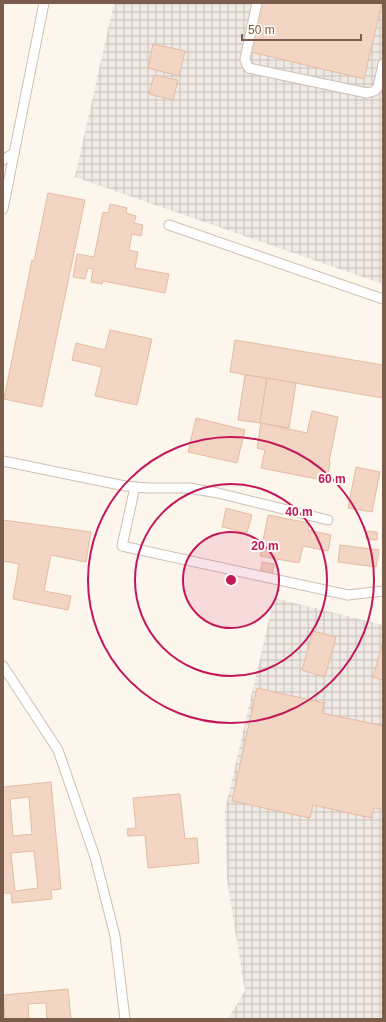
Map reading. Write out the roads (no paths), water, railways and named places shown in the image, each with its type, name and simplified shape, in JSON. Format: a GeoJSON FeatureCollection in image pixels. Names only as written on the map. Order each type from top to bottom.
{"type":"FeatureCollection","features":[{"type":"Feature","properties":{"kind":"lane"},"geometry":{"type":"LineString","coordinates":[[3,209],[44,3]]}},
{"type":"Feature","properties":{"kind":"lane"},"geometry":{"type":"LineString","coordinates":[[257,3],[245,59],[249,68],[367,93],[374,91],[378,87],[383,64]]}},
{"type":"Feature","properties":{"kind":"lane"},"geometry":{"type":"LineString","coordinates":[[3,160],[14,153]]}},
{"type":"Feature","properties":{"kind":"lane"},"geometry":{"type":"LineString","coordinates":[[169,225],[383,298]]}},
{"type":"Feature","properties":{"kind":"lane"},"geometry":{"type":"LineString","coordinates":[[3,461],[125,486],[148,488],[189,488],[218,493],[328,520]]}},
{"type":"Feature","properties":{"kind":"lane"},"geometry":{"type":"LineString","coordinates":[[135,487],[122,546],[348,595],[383,591]]}},
{"type":"Feature","properties":{"kind":"lane"},"geometry":{"type":"LineString","coordinates":[[3,666],[58,750],[95,857],[115,936],[125,1019]]}}]}
